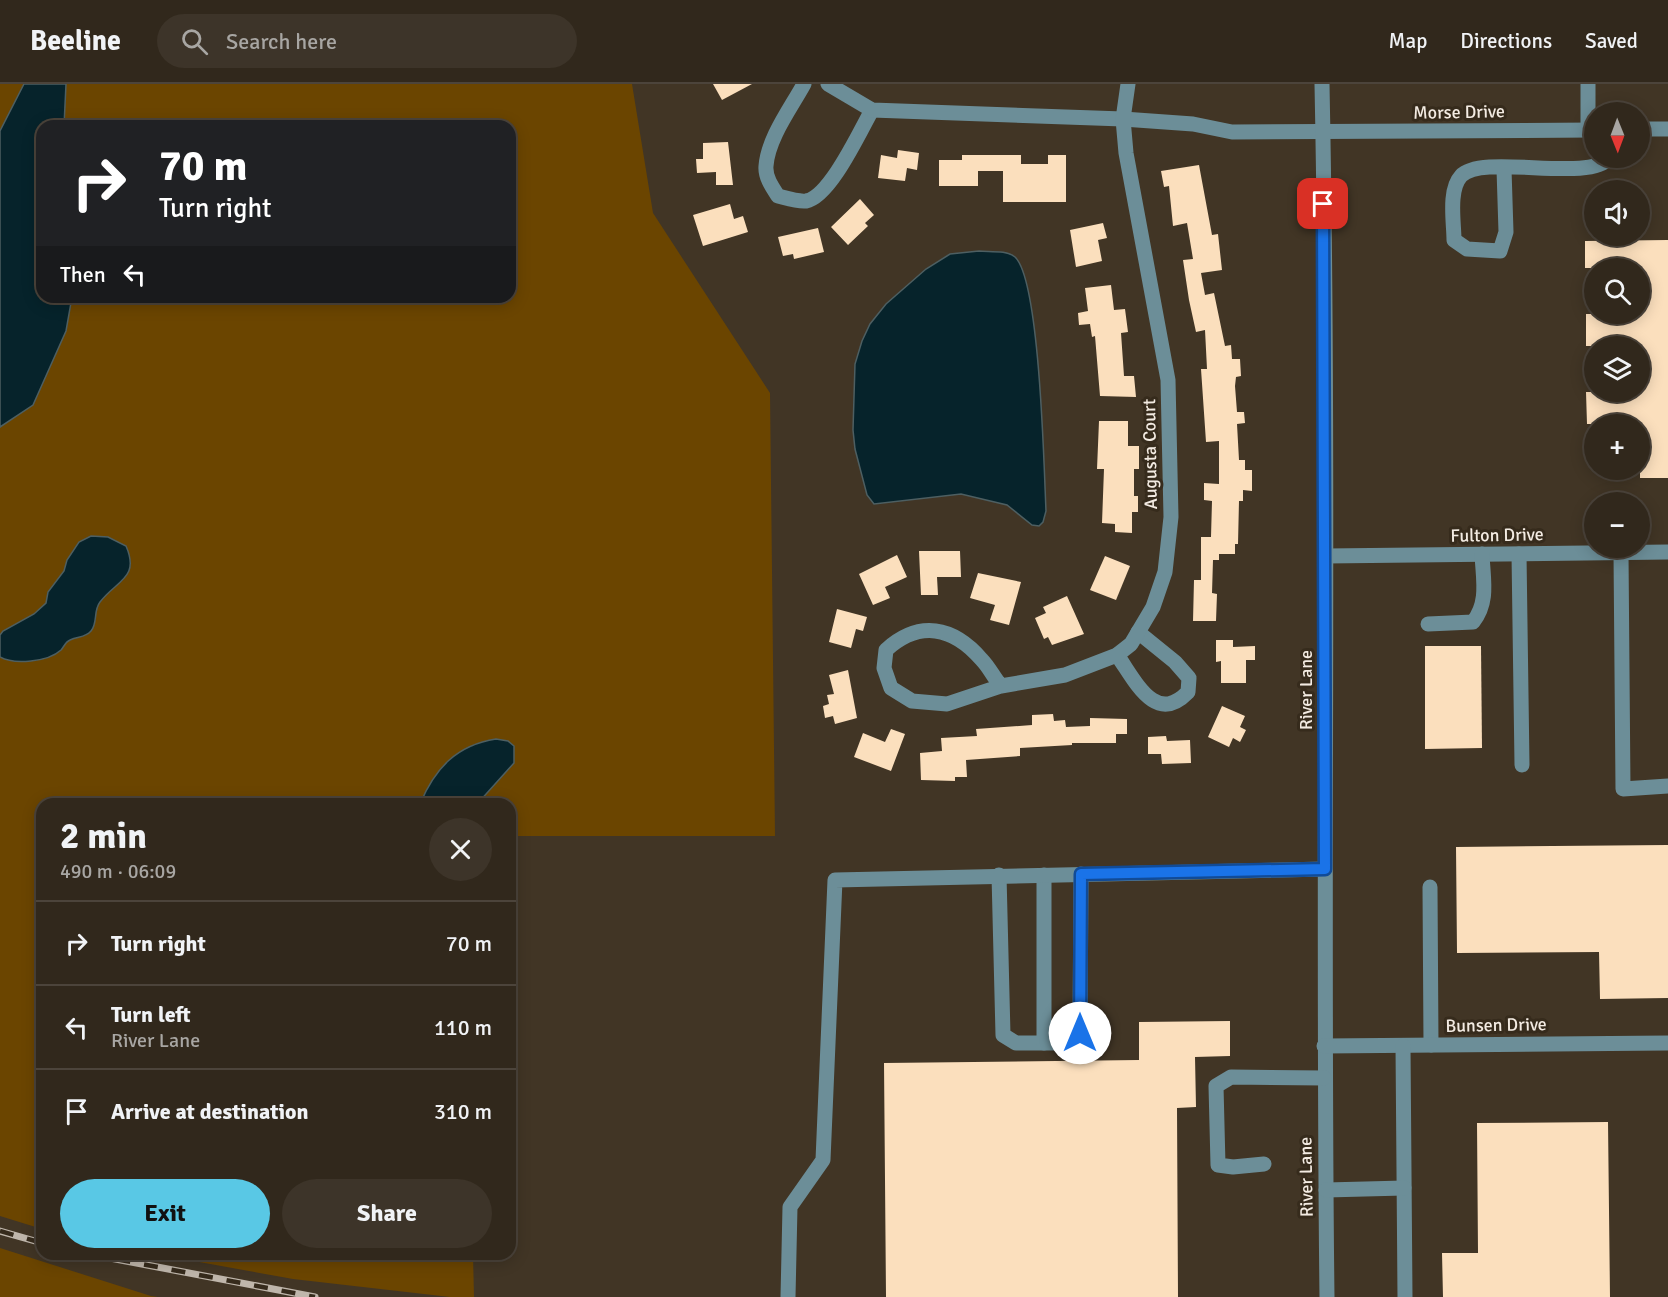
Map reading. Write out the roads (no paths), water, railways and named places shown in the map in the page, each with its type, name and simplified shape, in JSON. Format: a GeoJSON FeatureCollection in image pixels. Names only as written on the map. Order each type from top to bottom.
{"type":"FeatureCollection","features":[{"type":"Feature","properties":{"kind":"street"},"geometry":{"type":"LineString","coordinates":[[804,84],[771,147],[765,167],[768,182],[778,196],[805,201],[816,196],[828,184],[872,110],[828,84]]}},
{"type":"Feature","properties":{"kind":"street","name":"Augusta Court"},"geometry":{"type":"LineString","coordinates":[[1000,686],[984,661],[962,640],[943,632],[918,630],[900,637],[886,650],[884,668],[891,688],[912,701],[947,704],[1000,686],[1065,675],[1118,655],[1131,644],[1153,607],[1165,572],[1171,517],[1168,381],[1151,276],[1140,236],[1123,120],[1128,84]]}},
{"type":"Feature","properties":{"kind":"street","name":"River Lane"},"geometry":{"type":"LineString","coordinates":[[1322,84],[1326,556],[1324,1077],[1328,1297]]}},
{"type":"Feature","properties":{"kind":"street"},"geometry":{"type":"LineString","coordinates":[[1587,84],[1589,102]]}},
{"type":"Feature","properties":{"kind":"street","name":"Morse Drive"},"geometry":{"type":"LineString","coordinates":[[872,110],[1193,124],[1232,132],[1584,130]]}},
{"type":"Feature","properties":{"kind":"street"},"geometry":{"type":"LineString","coordinates":[[1650,129],[1668,129]]}},
{"type":"Feature","properties":{"kind":"street"},"geometry":{"type":"LineString","coordinates":[[1504,169],[1506,232],[1500,251],[1467,249],[1454,240],[1454,192],[1460,177],[1472,169],[1584,167]]}},
{"type":"Feature","properties":{"kind":"street","name":"Fulton Drive"},"geometry":{"type":"LineString","coordinates":[[1650,552],[1668,552]]}},
{"type":"Feature","properties":{"kind":"street","name":"Fulton Drive"},"geometry":{"type":"LineString","coordinates":[[1326,556],[1584,553]]}},
{"type":"Feature","properties":{"kind":"street"},"geometry":{"type":"LineString","coordinates":[[1428,624],[1473,622],[1480,613],[1484,601],[1482,554]]}},
{"type":"Feature","properties":{"kind":"street"},"geometry":{"type":"LineString","coordinates":[[1519,554],[1522,765]]}},
{"type":"Feature","properties":{"kind":"street"},"geometry":{"type":"LineString","coordinates":[[1621,558],[1623,789],[1668,786]]}},
{"type":"Feature","properties":{"kind":"street"},"geometry":{"type":"LineString","coordinates":[[1118,655],[1148,698],[1163,705],[1179,701],[1188,692],[1189,678],[1175,662],[1138,632]]}},
{"type":"Feature","properties":{"kind":"street"},"geometry":{"type":"LineString","coordinates":[[788,1297],[790,1207],[823,1160],[834,879],[1325,869]]}},
{"type":"Feature","properties":{"kind":"street"},"geometry":{"type":"LineString","coordinates":[[999,875],[1003,1035],[1016,1043],[1071,1043],[1080,1033],[1081,874]]}},
{"type":"Feature","properties":{"kind":"street"},"geometry":{"type":"LineString","coordinates":[[1044,875],[1044,1043]]}},
{"type":"Feature","properties":{"kind":"street"},"geometry":{"type":"LineString","coordinates":[[1430,887],[1431,1045]]}},
{"type":"Feature","properties":{"kind":"street","name":"Bunsen Drive"},"geometry":{"type":"LineString","coordinates":[[1324,1046],[1668,1043]]}},
{"type":"Feature","properties":{"kind":"street"},"geometry":{"type":"LineString","coordinates":[[1403,1046],[1405,1297]]}},
{"type":"Feature","properties":{"kind":"street"},"geometry":{"type":"LineString","coordinates":[[1264,1164],[1233,1167],[1218,1165],[1216,1086],[1231,1077],[1324,1077]]}},
{"type":"Feature","properties":{"kind":"street"},"geometry":{"type":"LineString","coordinates":[[1326,1190],[1404,1188]]}},
{"type":"Feature","properties":{"kind":"water"},"geometry":{"type":"Polygon","coordinates":[[[24,84],[66,84],[64,120],[36,120],[36,303],[71,303],[66,331],[33,405],[0,427],[0,131],[24,84]]]}},
{"type":"Feature","properties":{"kind":"water"},"geometry":{"type":"Polygon","coordinates":[[[979,251],[1003,252],[1015,257],[1023,273],[1030,300],[1039,377],[1046,511],[1043,522],[1039,526],[1032,525],[1007,505],[961,494],[874,504],[867,495],[855,449],[853,430],[855,364],[870,324],[886,304],[926,269],[950,254],[979,251]]]}},
{"type":"Feature","properties":{"kind":"water"},"geometry":{"type":"Polygon","coordinates":[[[91,536],[108,537],[126,546],[130,565],[125,578],[100,602],[91,631],[68,641],[61,650],[40,660],[14,661],[0,657],[0,635],[3,631],[34,614],[46,603],[48,592],[64,571],[67,560],[79,542],[91,536]]]}},
{"type":"Feature","properties":{"kind":"water"},"geometry":{"type":"Polygon","coordinates":[[[496,739],[508,741],[514,746],[514,763],[482,798],[423,798],[440,769],[449,760],[482,742],[496,739]]]}},
{"type":"Feature","properties":{"kind":"railway"},"geometry":{"type":"LineString","coordinates":[[0,1231],[36,1241]]}},
{"type":"Feature","properties":{"kind":"railway"},"geometry":{"type":"LineString","coordinates":[[121,1260],[315,1297]]}}]}
